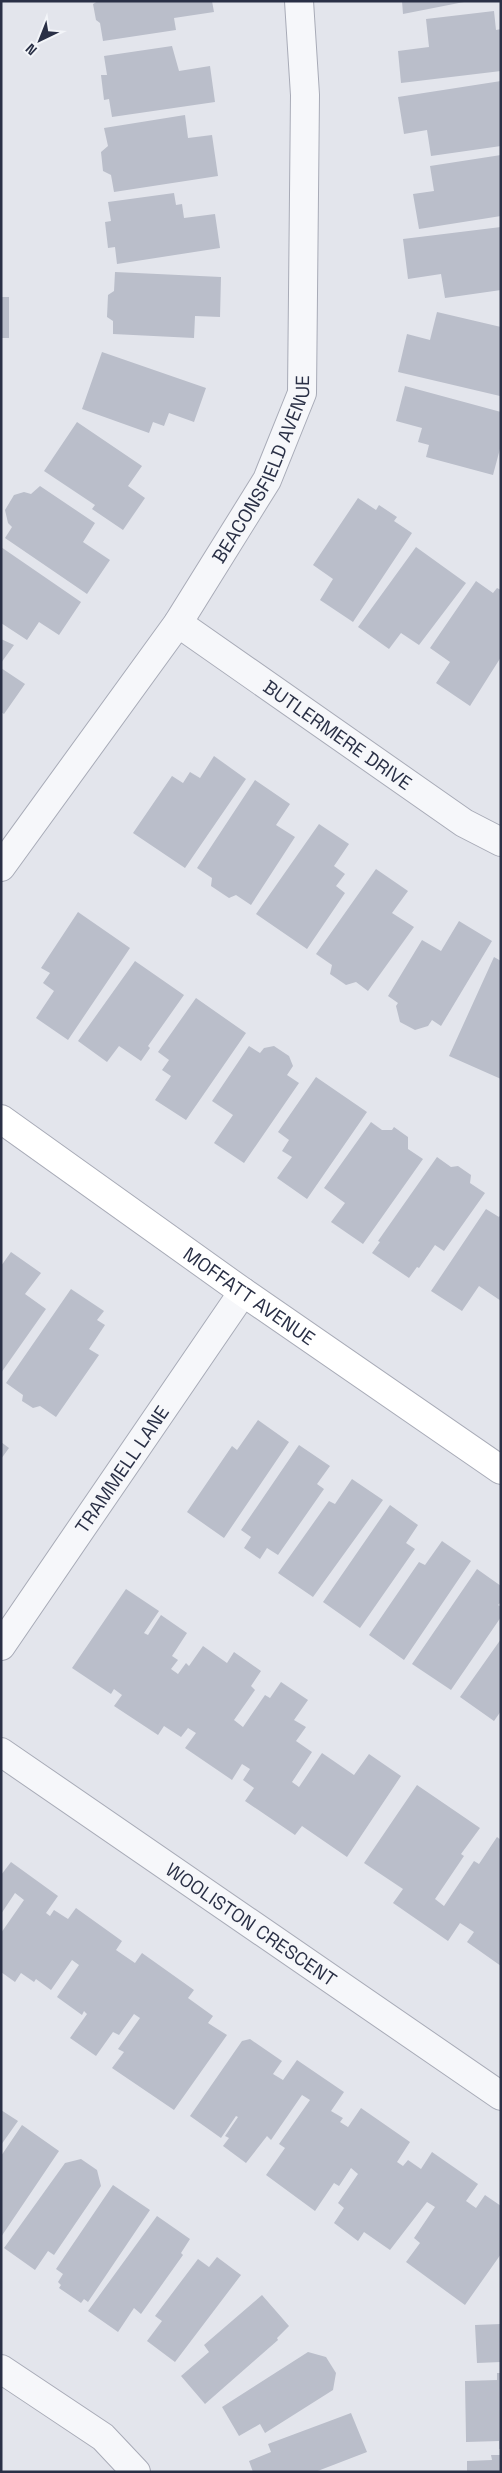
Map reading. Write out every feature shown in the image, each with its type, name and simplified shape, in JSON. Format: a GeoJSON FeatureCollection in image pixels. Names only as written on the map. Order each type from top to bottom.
{"type":"FeatureCollection","features":[{"type":"Feature","properties":{"kind":"street","name":"BEACONSFIELD AVENUE"},"geometry":{"type":"LineString","coordinates":[[1,868],[178,623],[267,480],[302,393],[304,95],[299,1]]}},
{"type":"Feature","properties":{"kind":"street","name":"BUTLERMERE DRIVE"},"geometry":{"type":"LineString","coordinates":[[178,623],[464,823],[501,842]]}},
{"type":"Feature","properties":{"kind":"street","name":"MOFFATT AVENUE"},"geometry":{"type":"LineString","coordinates":[[1,1119],[242,1292],[501,1470]]}},
{"type":"Feature","properties":{"kind":"street","name":"TRAMMELL LANE"},"geometry":{"type":"LineString","coordinates":[[1,1646],[242,1292]]}},
{"type":"Feature","properties":{"kind":"street","name":"WOOLISTON CRESCENT"},"geometry":{"type":"LineString","coordinates":[[1,1752],[501,2096]]}},
{"type":"Feature","properties":{"kind":"street"},"geometry":{"type":"LineString","coordinates":[[1,2369],[104,2437],[136,2472]]}},
{"type":"Feature","properties":{"kind":"building"},"geometry":{"type":"Polygon","coordinates":[[[98,1],[212,1],[214,12],[174,18],[176,30],[103,41],[100,23],[96,20],[93,4],[98,1]]]}},
{"type":"Feature","properties":{"kind":"building"},"geometry":{"type":"Polygon","coordinates":[[[402,1],[464,1],[464,2],[403,14],[402,1]]]}},
{"type":"Feature","properties":{"kind":"building"},"geometry":{"type":"Polygon","coordinates":[[[494,11],[496,30],[501,29],[501,71],[401,83],[398,51],[429,47],[426,19],[494,11]]]}},
{"type":"Feature","properties":{"kind":"building"},"geometry":{"type":"Polygon","coordinates":[[[172,46],[179,71],[210,66],[215,102],[112,117],[109,99],[104,100],[101,75],[107,75],[104,56],[172,46]]]}},
{"type":"Feature","properties":{"kind":"building"},"geometry":{"type":"Polygon","coordinates":[[[501,81],[501,146],[431,156],[427,130],[404,134],[398,97],[501,81]]]}},
{"type":"Feature","properties":{"kind":"building"},"geometry":{"type":"Polygon","coordinates":[[[185,115],[188,138],[212,135],[218,176],[114,192],[111,175],[103,171],[101,152],[108,146],[104,128],[185,115]]]}},
{"type":"Feature","properties":{"kind":"building"},"geometry":{"type":"Polygon","coordinates":[[[501,155],[501,216],[419,229],[413,194],[434,191],[430,166],[501,155]]]}},
{"type":"Feature","properties":{"kind":"building"},"geometry":{"type":"Polygon","coordinates":[[[174,193],[176,205],[182,204],[184,218],[215,214],[220,248],[117,264],[115,247],[108,248],[105,222],[111,221],[108,202],[174,193]]]}},
{"type":"Feature","properties":{"kind":"building"},"geometry":{"type":"Polygon","coordinates":[[[501,227],[501,290],[445,298],[441,274],[408,279],[403,239],[501,227]]]}},
{"type":"Feature","properties":{"kind":"building"},"geometry":{"type":"Polygon","coordinates":[[[115,272],[221,277],[220,317],[195,316],[194,338],[113,334],[113,321],[107,317],[108,295],[114,291],[115,272]]]}},
{"type":"Feature","properties":{"kind":"building"},"geometry":{"type":"Polygon","coordinates":[[[1,297],[9,297],[9,338],[1,338],[1,297]]]}},
{"type":"Feature","properties":{"kind":"building"},"geometry":{"type":"Polygon","coordinates":[[[437,312],[501,327],[500,396],[398,372],[407,334],[430,340],[437,312]]]}},
{"type":"Feature","properties":{"kind":"building"},"geometry":{"type":"Polygon","coordinates":[[[102,352],[206,388],[194,422],[169,413],[164,426],[153,422],[149,433],[82,409],[102,352]]]}},
{"type":"Feature","properties":{"kind":"building"},"geometry":{"type":"Polygon","coordinates":[[[405,386],[501,412],[501,445],[493,475],[426,457],[429,445],[418,442],[422,428],[396,421],[405,386]]]}},
{"type":"Feature","properties":{"kind":"building"},"geometry":{"type":"Polygon","coordinates":[[[77,422],[142,466],[128,486],[145,498],[123,530],[92,509],[95,505],[44,471],[77,422]]]}},
{"type":"Feature","properties":{"kind":"building"},"geometry":{"type":"Polygon","coordinates":[[[40,486],[95,523],[83,542],[110,560],[87,594],[5,538],[12,527],[8,523],[5,510],[14,495],[24,492],[31,494],[40,486]]]}},
{"type":"Feature","properties":{"kind":"building"},"geometry":{"type":"Polygon","coordinates":[[[358,498],[376,510],[379,505],[397,517],[394,521],[412,533],[353,622],[320,600],[333,579],[313,565],[358,498]]]}},
{"type":"Feature","properties":{"kind":"building"},"geometry":{"type":"Polygon","coordinates":[[[1,547],[81,602],[59,635],[39,622],[27,640],[1,623],[1,547]]]}},
{"type":"Feature","properties":{"kind":"building"},"geometry":{"type":"Polygon","coordinates":[[[416,547],[466,583],[419,645],[401,633],[389,649],[358,627],[416,547]]]}},
{"type":"Feature","properties":{"kind":"building"},"geometry":{"type":"Polygon","coordinates":[[[476,581],[493,593],[497,588],[501,590],[501,657],[470,706],[436,683],[450,662],[430,648],[476,581]]]}},
{"type":"Feature","properties":{"kind":"building"},"geometry":{"type":"Polygon","coordinates":[[[1,639],[14,645],[1,663],[1,639]]]}},
{"type":"Feature","properties":{"kind":"building"},"geometry":{"type":"Polygon","coordinates":[[[1,668],[25,684],[4,714],[1,712],[1,668]]]}},
{"type":"Feature","properties":{"kind":"building"},"geometry":{"type":"Polygon","coordinates":[[[214,756],[246,779],[185,868],[133,833],[172,776],[183,783],[190,772],[200,778],[214,756]]]}},
{"type":"Feature","properties":{"kind":"building"},"geometry":{"type":"Polygon","coordinates":[[[255,780],[290,804],[276,825],[295,837],[251,905],[236,895],[229,898],[211,886],[212,878],[197,868],[255,780]]]}},
{"type":"Feature","properties":{"kind":"building"},"geometry":{"type":"Polygon","coordinates":[[[319,824],[349,844],[334,866],[345,874],[336,886],[345,893],[307,949],[256,914],[319,824]]]}},
{"type":"Feature","properties":{"kind":"building"},"geometry":{"type":"Polygon","coordinates":[[[376,869],[408,891],[392,913],[414,927],[368,991],[356,982],[346,985],[330,974],[332,965],[316,954],[376,869]]]}},
{"type":"Feature","properties":{"kind":"building"},"geometry":{"type":"Polygon","coordinates":[[[78,912],[130,948],[68,1040],[36,1018],[54,991],[43,983],[50,973],[41,968],[78,912]]]}},
{"type":"Feature","properties":{"kind":"building"},"geometry":{"type":"Polygon","coordinates":[[[459,921],[492,941],[441,1026],[432,1020],[428,1026],[415,1030],[400,1022],[396,1006],[398,1003],[388,996],[422,940],[441,951],[459,921]]]}},
{"type":"Feature","properties":{"kind":"building"},"geometry":{"type":"Polygon","coordinates":[[[494,957],[501,961],[501,1079],[449,1056],[494,957]]]}},
{"type":"Feature","properties":{"kind":"building"},"geometry":{"type":"Polygon","coordinates":[[[135,961],[184,995],[148,1046],[150,1048],[141,1061],[119,1046],[107,1062],[78,1041],[135,961]]]}},
{"type":"Feature","properties":{"kind":"building"},"geometry":{"type":"Polygon","coordinates":[[[196,998],[246,1033],[186,1120],[155,1100],[171,1076],[162,1070],[169,1060],[158,1052],[196,998]]]}},
{"type":"Feature","properties":{"kind":"building"},"geometry":{"type":"Polygon","coordinates":[[[249,1046],[260,1053],[264,1048],[274,1046],[289,1056],[293,1066],[287,1075],[299,1083],[244,1163],[214,1143],[233,1115],[212,1101],[249,1046]]]}},
{"type":"Feature","properties":{"kind":"building"},"geometry":{"type":"Polygon","coordinates":[[[316,1077],[367,1112],[307,1199],[277,1178],[292,1157],[282,1151],[289,1140],[278,1132],[316,1077]]]}},
{"type":"Feature","properties":{"kind":"building"},"geometry":{"type":"Polygon","coordinates":[[[371,1122],[382,1130],[392,1130],[394,1127],[408,1137],[408,1149],[423,1159],[363,1244],[331,1222],[345,1203],[324,1188],[371,1122]]]}},
{"type":"Feature","properties":{"kind":"building"},"geometry":{"type":"Polygon","coordinates":[[[437,1157],[451,1167],[458,1166],[471,1175],[470,1183],[485,1193],[444,1251],[435,1245],[419,1268],[417,1267],[409,1278],[372,1253],[380,1242],[378,1241],[437,1157]]]}},
{"type":"Feature","properties":{"kind":"building"},"geometry":{"type":"Polygon","coordinates":[[[486,1209],[499,1217],[501,1214],[501,1301],[479,1286],[462,1311],[431,1291],[486,1209]]]}},
{"type":"Feature","properties":{"kind":"building"},"geometry":{"type":"Polygon","coordinates":[[[11,1252],[41,1273],[25,1294],[46,1309],[1,1373],[1,1266],[11,1252]]]}},
{"type":"Feature","properties":{"kind":"building"},"geometry":{"type":"Polygon","coordinates":[[[71,1289],[104,1311],[97,1320],[105,1325],[89,1349],[99,1355],[56,1417],[40,1406],[33,1408],[22,1401],[23,1395],[6,1383],[71,1289]]]}},
{"type":"Feature","properties":{"kind":"building"},"geometry":{"type":"Polygon","coordinates":[[[258,1420],[289,1442],[224,1538],[187,1512],[232,1446],[237,1450],[258,1420]]]}},
{"type":"Feature","properties":{"kind":"building"},"geometry":{"type":"Polygon","coordinates":[[[1,1442],[9,1448],[1,1459],[1,1442]]]}},
{"type":"Feature","properties":{"kind":"building"},"geometry":{"type":"Polygon","coordinates":[[[299,1445],[330,1466],[317,1484],[324,1489],[278,1555],[267,1548],[260,1559],[244,1548],[251,1537],[241,1530],[299,1445]]]}},
{"type":"Feature","properties":{"kind":"building"},"geometry":{"type":"Polygon","coordinates":[[[352,1479],[383,1500],[313,1597],[278,1573],[329,1501],[335,1504],[352,1479]]]}},
{"type":"Feature","properties":{"kind":"building"},"geometry":{"type":"Polygon","coordinates":[[[390,1505],[418,1525],[406,1543],[415,1549],[360,1628],[323,1602],[390,1505]]]}},
{"type":"Feature","properties":{"kind":"building"},"geometry":{"type":"Polygon","coordinates":[[[442,1541],[471,1561],[404,1660],[369,1635],[419,1562],[425,1565],[442,1541]]]}},
{"type":"Feature","properties":{"kind":"building"},"geometry":{"type":"Polygon","coordinates":[[[477,1569],[501,1586],[501,1602],[498,1605],[501,1607],[501,1617],[451,1690],[412,1664],[477,1569]]]}},
{"type":"Feature","properties":{"kind":"building"},"geometry":{"type":"Polygon","coordinates":[[[126,1589],[159,1611],[144,1633],[148,1635],[161,1615],[187,1633],[172,1656],[178,1660],[171,1669],[178,1674],[186,1663],[189,1666],[203,1646],[227,1663],[234,1652],[261,1671],[251,1686],[255,1690],[234,1720],[243,1727],[265,1695],[270,1698],[281,1682],[308,1700],[294,1720],[306,1727],[296,1741],[312,1752],[292,1782],[299,1787],[322,1753],[354,1775],[369,1754],[401,1776],[347,1857],[302,1826],[295,1835],[245,1801],[254,1788],[243,1780],[250,1769],[242,1764],[232,1780],[185,1748],[196,1733],[188,1728],[181,1737],[164,1726],[158,1735],[114,1706],[122,1695],[114,1689],[111,1694],[72,1668],[126,1589]]]}},
{"type":"Feature","properties":{"kind":"building"},"geometry":{"type":"Polygon","coordinates":[[[501,1639],[501,1711],[494,1721],[460,1697],[501,1639]]]}},
{"type":"Feature","properties":{"kind":"building"},"geometry":{"type":"Polygon","coordinates":[[[417,1785],[480,1828],[461,1854],[464,1856],[435,1899],[444,1906],[474,1861],[479,1864],[497,1837],[501,1840],[501,1966],[467,1942],[474,1932],[460,1923],[448,1941],[393,1903],[403,1889],[364,1863],[417,1785]]]}},
{"type":"Feature","properties":{"kind":"building"},"geometry":{"type":"Polygon","coordinates":[[[11,1862],[58,1896],[46,1913],[50,1916],[54,1910],[68,1919],[76,1908],[122,1941],[116,1950],[135,1963],[142,1953],[194,1990],[188,1998],[213,2016],[208,2023],[227,2035],[174,2110],[112,2068],[124,2052],[118,2049],[140,2018],[134,2014],[119,2035],[113,2032],[96,2056],[70,2038],[87,2014],[84,2011],[82,2015],[57,1997],[79,1965],[72,1960],[51,1990],[36,1979],[34,1982],[21,1973],[15,1982],[1,1972],[1,1933],[24,1900],[15,1893],[1,1914],[1,1875],[11,1862]]]}},
{"type":"Feature","properties":{"kind":"building"},"geometry":{"type":"Polygon","coordinates":[[[250,2039],[282,2061],[273,2074],[283,2080],[297,2060],[344,2092],[331,2111],[343,2118],[340,2122],[348,2127],[361,2108],[410,2142],[397,2162],[403,2166],[408,2160],[421,2169],[432,2152],[478,2184],[466,2201],[476,2208],[485,2195],[501,2206],[501,2254],[465,2305],[406,2262],[420,2243],[414,2238],[435,2207],[427,2202],[390,2250],[364,2232],[358,2241],[334,2223],[344,2208],[338,2203],[358,2174],[351,2168],[339,2186],[334,2183],[315,2211],[266,2175],[285,2148],[279,2144],[310,2100],[302,2095],[271,2140],[267,2136],[246,2163],[223,2146],[229,2138],[225,2136],[238,2117],[236,2116],[221,2138],[190,2116],[242,2041],[250,2039]]]}},
{"type":"Feature","properties":{"kind":"building"},"geometry":{"type":"Polygon","coordinates":[[[1,2110],[18,2121],[1,2145],[1,2110]]]}},
{"type":"Feature","properties":{"kind":"building"},"geometry":{"type":"Polygon","coordinates":[[[22,2125],[59,2151],[1,2237],[1,2156],[22,2125]]]}},
{"type":"Feature","properties":{"kind":"building"},"geometry":{"type":"Polygon","coordinates":[[[81,2159],[97,2170],[101,2186],[54,2255],[48,2251],[35,2270],[4,2248],[65,2163],[81,2159]]]}},
{"type":"Feature","properties":{"kind":"building"},"geometry":{"type":"Polygon","coordinates":[[[113,2185],[150,2210],[88,2302],[84,2299],[81,2303],[59,2288],[61,2285],[58,2282],[63,2274],[56,2269],[113,2185]]]}},
{"type":"Feature","properties":{"kind":"building"},"geometry":{"type":"Polygon","coordinates":[[[157,2216],[190,2239],[181,2253],[183,2255],[141,2314],[134,2308],[118,2332],[88,2311],[157,2216]]]}},
{"type":"Feature","properties":{"kind":"building"},"geometry":{"type":"Polygon","coordinates":[[[217,2257],[241,2275],[175,2362],[147,2341],[162,2321],[155,2316],[198,2259],[209,2267],[217,2257]]]}},
{"type":"Feature","properties":{"kind":"building"},"geometry":{"type":"Polygon","coordinates":[[[262,2295],[289,2326],[277,2338],[278,2340],[205,2404],[181,2376],[209,2352],[204,2345],[262,2295]]]}},
{"type":"Feature","properties":{"kind":"building"},"geometry":{"type":"Polygon","coordinates":[[[501,2324],[501,2362],[477,2363],[475,2325],[501,2324]]]}},
{"type":"Feature","properties":{"kind":"building"},"geometry":{"type":"Polygon","coordinates":[[[308,2352],[326,2357],[336,2373],[333,2390],[265,2433],[260,2424],[239,2436],[222,2407],[308,2352]]]}},
{"type":"Feature","properties":{"kind":"building"},"geometry":{"type":"Polygon","coordinates":[[[497,2373],[501,2373],[501,2449],[499,2449],[499,2441],[466,2442],[465,2381],[497,2380],[497,2373]]]}},
{"type":"Feature","properties":{"kind":"building"},"geometry":{"type":"Polygon","coordinates":[[[351,2413],[367,2452],[315,2472],[253,2472],[249,2461],[271,2452],[268,2444],[351,2413]]]}},
{"type":"Feature","properties":{"kind":"building"},"geometry":{"type":"Polygon","coordinates":[[[491,2455],[501,2455],[501,2472],[467,2472],[467,2461],[492,2460],[491,2455]]]}}]}
